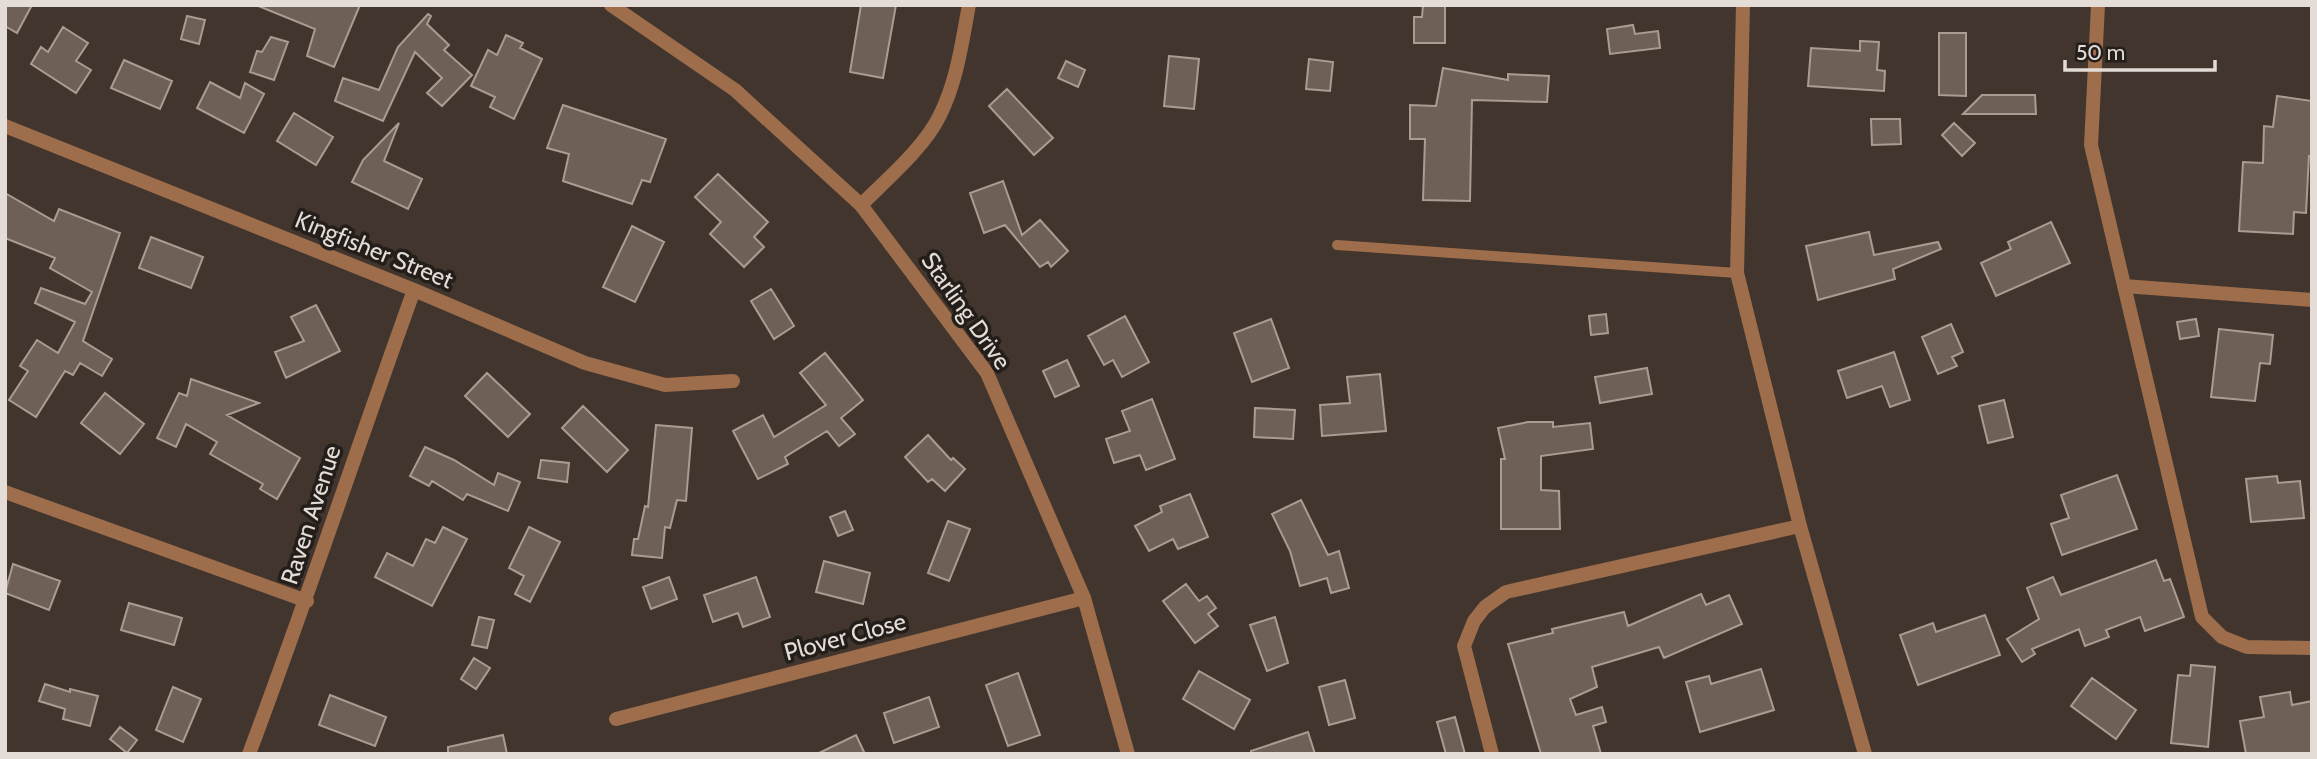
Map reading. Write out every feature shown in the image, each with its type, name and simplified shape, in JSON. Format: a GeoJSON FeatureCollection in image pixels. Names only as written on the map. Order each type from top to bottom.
{"type":"FeatureCollection","features":[{"type":"Feature","properties":{"kind":"street","name":"Starling Drive"},"geometry":{"type":"LineString","coordinates":[[611,5],[735,90],[861,205],[987,373],[1084,598],[1128,754]]}},
{"type":"Feature","properties":{"kind":"street"},"geometry":{"type":"LineString","coordinates":[[861,205],[908,157],[939,117],[955,76],[969,5]]}},
{"type":"Feature","properties":{"kind":"street"},"geometry":{"type":"LineString","coordinates":[[1743,5],[1737,273],[1800,526],[1865,754]]}},
{"type":"Feature","properties":{"kind":"street"},"geometry":{"type":"LineString","coordinates":[[2098,5],[2091,145],[2202,617],[2221,637],[2247,647],[2312,648]]}},
{"type":"Feature","properties":{"kind":"street","name":"Kingfisher Street"},"geometry":{"type":"LineString","coordinates":[[5,126],[414,290],[585,363],[665,385],[733,381]]}},
{"type":"Feature","properties":{"kind":"street"},"geometry":{"type":"LineString","coordinates":[[2124,286],[2312,300]]}},
{"type":"Feature","properties":{"kind":"street","name":"Raven Avenue"},"geometry":{"type":"LineString","coordinates":[[249,754],[307,601],[346,476],[414,290]]}},
{"type":"Feature","properties":{"kind":"street"},"geometry":{"type":"LineString","coordinates":[[5,492],[307,601]]}},
{"type":"Feature","properties":{"kind":"street"},"geometry":{"type":"LineString","coordinates":[[1492,754],[1464,646],[1474,621],[1485,607],[1506,592],[1800,526]]}},
{"type":"Feature","properties":{"kind":"street","name":"Plover Close"},"geometry":{"type":"LineString","coordinates":[[616,719],[1084,598]]}},
{"type":"Feature","properties":{"kind":"lane"},"geometry":{"type":"LineString","coordinates":[[1337,246],[1737,273]]}},
{"type":"Feature","properties":{"kind":"building"},"geometry":{"type":"Polygon","coordinates":[[[5,5],[32,5],[17,33],[5,26],[5,5]]]}},
{"type":"Feature","properties":{"kind":"building"},"geometry":{"type":"Polygon","coordinates":[[[256,5],[360,5],[334,67],[307,56],[315,29],[256,5]]]}},
{"type":"Feature","properties":{"kind":"building"},"geometry":{"type":"Polygon","coordinates":[[[861,5],[896,5],[883,78],[850,72],[861,5]]]}},
{"type":"Feature","properties":{"kind":"building"},"geometry":{"type":"Polygon","coordinates":[[[1423,5],[1445,5],[1445,43],[1414,43],[1414,17],[1422,17],[1423,5]]]}},
{"type":"Feature","properties":{"kind":"building"},"geometry":{"type":"Polygon","coordinates":[[[428,14],[431,16],[427,24],[449,45],[444,50],[472,75],[442,106],[427,93],[442,78],[415,52],[383,121],[335,101],[343,78],[379,90],[398,47],[428,14]]]}},
{"type":"Feature","properties":{"kind":"building"},"geometry":{"type":"Polygon","coordinates":[[[187,16],[205,20],[199,44],[181,39],[187,16]]]}},
{"type":"Feature","properties":{"kind":"building"},"geometry":{"type":"Polygon","coordinates":[[[1633,25],[1635,34],[1658,31],[1660,48],[1610,54],[1607,29],[1633,25]]]}},
{"type":"Feature","properties":{"kind":"building"},"geometry":{"type":"Polygon","coordinates":[[[63,27],[88,43],[76,61],[91,70],[76,93],[31,64],[41,47],[48,52],[63,27]]]}},
{"type":"Feature","properties":{"kind":"building"},"geometry":{"type":"Polygon","coordinates":[[[1939,33],[1966,33],[1966,96],[1939,95],[1939,33]]]}},
{"type":"Feature","properties":{"kind":"building"},"geometry":{"type":"Polygon","coordinates":[[[506,35],[523,43],[520,48],[542,59],[514,119],[490,107],[495,97],[471,86],[488,50],[497,55],[506,35]]]}},
{"type":"Feature","properties":{"kind":"building"},"geometry":{"type":"Polygon","coordinates":[[[271,37],[288,42],[274,80],[250,72],[257,51],[262,52],[271,37]]]}},
{"type":"Feature","properties":{"kind":"building"},"geometry":{"type":"Polygon","coordinates":[[[1860,41],[1879,42],[1877,70],[1885,71],[1884,91],[1808,86],[1811,48],[1860,51],[1860,41]]]}},
{"type":"Feature","properties":{"kind":"building"},"geometry":{"type":"Polygon","coordinates":[[[1169,56],[1199,59],[1194,109],[1164,106],[1169,56]]]}},
{"type":"Feature","properties":{"kind":"building"},"geometry":{"type":"Polygon","coordinates":[[[1309,59],[1333,62],[1330,91],[1306,89],[1309,59]]]}},
{"type":"Feature","properties":{"kind":"building"},"geometry":{"type":"Polygon","coordinates":[[[124,60],[172,81],[160,109],[111,88],[124,60]]]}},
{"type":"Feature","properties":{"kind":"building"},"geometry":{"type":"Polygon","coordinates":[[[1066,61],[1085,70],[1078,87],[1058,78],[1066,61]]]}},
{"type":"Feature","properties":{"kind":"building"},"geometry":{"type":"Polygon","coordinates":[[[1443,68],[1508,80],[1508,74],[1549,76],[1547,102],[1472,100],[1470,201],[1423,200],[1425,139],[1410,139],[1410,105],[1436,106],[1443,68]]]}},
{"type":"Feature","properties":{"kind":"building"},"geometry":{"type":"Polygon","coordinates":[[[210,82],[240,98],[245,83],[264,94],[244,133],[197,108],[210,82]]]}},
{"type":"Feature","properties":{"kind":"building"},"geometry":{"type":"Polygon","coordinates":[[[1007,89],[1053,138],[1034,155],[989,106],[1007,89]]]}},
{"type":"Feature","properties":{"kind":"building"},"geometry":{"type":"Polygon","coordinates":[[[1982,95],[2035,95],[2036,114],[1963,114],[1982,95]]]}},
{"type":"Feature","properties":{"kind":"building"},"geometry":{"type":"Polygon","coordinates":[[[2277,96],[2312,101],[2312,156],[2309,156],[2306,213],[2294,212],[2293,234],[2239,231],[2243,162],[2263,163],[2264,126],[2273,127],[2277,96]]]}},
{"type":"Feature","properties":{"kind":"building"},"geometry":{"type":"Polygon","coordinates":[[[563,105],[666,139],[650,182],[642,180],[632,204],[563,181],[569,154],[547,148],[563,105]]]}},
{"type":"Feature","properties":{"kind":"building"},"geometry":{"type":"Polygon","coordinates":[[[294,113],[333,137],[316,165],[277,141],[294,113]]]}},
{"type":"Feature","properties":{"kind":"building"},"geometry":{"type":"Polygon","coordinates":[[[1871,119],[1900,119],[1901,144],[1872,145],[1871,119]]]}},
{"type":"Feature","properties":{"kind":"building"},"geometry":{"type":"Polygon","coordinates":[[[399,123],[384,161],[422,179],[408,209],[352,182],[363,160],[399,123]]]}},
{"type":"Feature","properties":{"kind":"building"},"geometry":{"type":"Polygon","coordinates":[[[1954,123],[1975,143],[1962,156],[1942,135],[1954,123]]]}},
{"type":"Feature","properties":{"kind":"building"},"geometry":{"type":"Polygon","coordinates":[[[718,174],[768,222],[754,237],[764,247],[744,267],[710,234],[721,222],[695,197],[718,174]]]}},
{"type":"Feature","properties":{"kind":"building"},"geometry":{"type":"Polygon","coordinates":[[[1003,181],[1022,235],[1040,220],[1068,251],[1051,267],[1048,262],[1040,267],[1005,225],[984,233],[970,193],[1003,181]]]}},
{"type":"Feature","properties":{"kind":"building"},"geometry":{"type":"Polygon","coordinates":[[[5,193],[54,221],[59,209],[120,233],[83,341],[112,359],[102,376],[80,363],[73,375],[65,371],[36,417],[9,400],[28,371],[20,366],[37,340],[58,353],[75,322],[35,303],[41,288],[85,304],[92,292],[50,268],[55,258],[5,238],[5,193]]]}},
{"type":"Feature","properties":{"kind":"building"},"geometry":{"type":"Polygon","coordinates":[[[2051,222],[2070,263],[1996,296],[1981,263],[2011,249],[2008,242],[2051,222]]]}},
{"type":"Feature","properties":{"kind":"building"},"geometry":{"type":"Polygon","coordinates":[[[632,226],[664,242],[635,302],[603,287],[632,226]]]}},
{"type":"Feature","properties":{"kind":"building"},"geometry":{"type":"Polygon","coordinates":[[[1869,232],[1874,255],[1938,242],[1941,249],[1893,269],[1895,279],[1818,300],[1806,246],[1869,232]]]}},
{"type":"Feature","properties":{"kind":"building"},"geometry":{"type":"Polygon","coordinates":[[[151,237],[203,257],[191,288],[139,268],[151,237]]]}},
{"type":"Feature","properties":{"kind":"building"},"geometry":{"type":"Polygon","coordinates":[[[771,289],[794,326],[774,339],[751,301],[771,289]]]}},
{"type":"Feature","properties":{"kind":"building"},"geometry":{"type":"Polygon","coordinates":[[[316,305],[340,351],[286,378],[275,352],[304,341],[291,317],[316,305]]]}},
{"type":"Feature","properties":{"kind":"building"},"geometry":{"type":"Polygon","coordinates":[[[1606,314],[1608,333],[1591,335],[1589,316],[1606,314]]]}},
{"type":"Feature","properties":{"kind":"building"},"geometry":{"type":"Polygon","coordinates":[[[1125,316],[1149,362],[1122,377],[1113,360],[1104,365],[1088,336],[1125,316]]]}},
{"type":"Feature","properties":{"kind":"building"},"geometry":{"type":"Polygon","coordinates":[[[1271,319],[1289,368],[1252,382],[1234,333],[1271,319]]]}},
{"type":"Feature","properties":{"kind":"building"},"geometry":{"type":"Polygon","coordinates":[[[2196,319],[2199,336],[2180,339],[2177,322],[2196,319]]]}},
{"type":"Feature","properties":{"kind":"building"},"geometry":{"type":"Polygon","coordinates":[[[1951,324],[1963,352],[1952,357],[1957,366],[1938,374],[1922,337],[1951,324]]]}},
{"type":"Feature","properties":{"kind":"building"},"geometry":{"type":"Polygon","coordinates":[[[2219,329],[2273,335],[2270,364],[2260,363],[2255,401],[2211,397],[2219,329]]]}},
{"type":"Feature","properties":{"kind":"building"},"geometry":{"type":"Polygon","coordinates":[[[1894,352],[1910,400],[1890,407],[1882,386],[1847,398],[1838,371],[1894,352]]]}},
{"type":"Feature","properties":{"kind":"building"},"geometry":{"type":"Polygon","coordinates":[[[825,353],[863,400],[841,418],[855,434],[839,446],[827,431],[785,457],[788,464],[758,479],[733,431],[763,415],[774,437],[826,405],[800,373],[825,353]]]}},
{"type":"Feature","properties":{"kind":"building"},"geometry":{"type":"Polygon","coordinates":[[[1067,360],[1079,386],[1055,397],[1043,371],[1067,360]]]}},
{"type":"Feature","properties":{"kind":"building"},"geometry":{"type":"Polygon","coordinates":[[[1647,368],[1652,394],[1600,403],[1595,377],[1647,368]]]}},
{"type":"Feature","properties":{"kind":"building"},"geometry":{"type":"Polygon","coordinates":[[[487,373],[530,414],[508,437],[465,396],[487,373]]]}},
{"type":"Feature","properties":{"kind":"building"},"geometry":{"type":"Polygon","coordinates":[[[1380,374],[1386,431],[1322,436],[1320,405],[1350,403],[1347,377],[1380,374]]]}},
{"type":"Feature","properties":{"kind":"building"},"geometry":{"type":"Polygon","coordinates":[[[191,379],[259,403],[227,415],[300,458],[277,499],[260,489],[263,484],[210,454],[217,442],[186,424],[176,447],[157,438],[179,393],[187,396],[191,379]]]}},
{"type":"Feature","properties":{"kind":"building"},"geometry":{"type":"Polygon","coordinates":[[[105,393],[144,424],[120,454],[81,423],[105,393]]]}},
{"type":"Feature","properties":{"kind":"building"},"geometry":{"type":"Polygon","coordinates":[[[1152,399],[1175,459],[1146,470],[1140,455],[1114,463],[1106,439],[1130,431],[1122,411],[1152,399]]]}},
{"type":"Feature","properties":{"kind":"building"},"geometry":{"type":"Polygon","coordinates":[[[2004,400],[2013,437],[1988,443],[1979,406],[2004,400]]]}},
{"type":"Feature","properties":{"kind":"building"},"geometry":{"type":"Polygon","coordinates":[[[583,406],[628,450],[607,472],[562,428],[583,406]]]}},
{"type":"Feature","properties":{"kind":"building"},"geometry":{"type":"Polygon","coordinates":[[[1255,408],[1295,410],[1293,439],[1254,437],[1255,408]]]}},
{"type":"Feature","properties":{"kind":"building"},"geometry":{"type":"Polygon","coordinates":[[[1528,422],[1553,422],[1553,427],[1590,423],[1593,449],[1541,456],[1541,490],[1559,491],[1560,529],[1501,529],[1501,459],[1505,459],[1498,428],[1528,422]]]}},
{"type":"Feature","properties":{"kind":"building"},"geometry":{"type":"Polygon","coordinates":[[[656,425],[692,428],[686,501],[677,500],[670,528],[665,527],[662,558],[632,555],[634,539],[638,539],[645,506],[648,507],[656,425]]]}},
{"type":"Feature","properties":{"kind":"building"},"geometry":{"type":"Polygon","coordinates":[[[928,435],[951,460],[953,458],[965,469],[945,491],[932,479],[928,482],[905,457],[928,435]]]}},
{"type":"Feature","properties":{"kind":"building"},"geometry":{"type":"Polygon","coordinates":[[[425,447],[454,460],[494,485],[498,473],[520,482],[508,511],[467,494],[463,500],[432,481],[429,486],[410,476],[425,447]]]}},
{"type":"Feature","properties":{"kind":"building"},"geometry":{"type":"Polygon","coordinates":[[[541,460],[569,463],[567,482],[538,478],[541,460]]]}},
{"type":"Feature","properties":{"kind":"building"},"geometry":{"type":"Polygon","coordinates":[[[2117,475],[2137,529],[2062,555],[2051,524],[2069,518],[2061,495],[2117,475]]]}},
{"type":"Feature","properties":{"kind":"building"},"geometry":{"type":"Polygon","coordinates":[[[2277,476],[2278,483],[2300,481],[2304,518],[2251,522],[2246,479],[2277,476]]]}},
{"type":"Feature","properties":{"kind":"building"},"geometry":{"type":"Polygon","coordinates":[[[1190,494],[1208,537],[1178,549],[1173,539],[1149,551],[1135,526],[1162,512],[1160,506],[1190,494]]]}},
{"type":"Feature","properties":{"kind":"building"},"geometry":{"type":"Polygon","coordinates":[[[1301,500],[1328,555],[1339,551],[1349,588],[1331,593],[1327,578],[1300,586],[1290,551],[1272,514],[1301,500]]]}},
{"type":"Feature","properties":{"kind":"building"},"geometry":{"type":"Polygon","coordinates":[[[845,511],[853,530],[838,536],[830,517],[845,511]]]}},
{"type":"Feature","properties":{"kind":"building"},"geometry":{"type":"Polygon","coordinates":[[[948,521],[970,529],[949,581],[928,573],[948,521]]]}},
{"type":"Feature","properties":{"kind":"building"},"geometry":{"type":"Polygon","coordinates":[[[443,527],[467,539],[432,606],[375,577],[387,553],[413,566],[426,539],[435,543],[443,527]]]}},
{"type":"Feature","properties":{"kind":"building"},"geometry":{"type":"Polygon","coordinates":[[[529,527],[560,542],[530,602],[515,594],[524,576],[509,568],[529,527]]]}},
{"type":"Feature","properties":{"kind":"building"},"geometry":{"type":"Polygon","coordinates":[[[2156,560],[2164,581],[2170,579],[2184,617],[2145,631],[2140,617],[2106,630],[2109,637],[2085,646],[2079,629],[2032,649],[2035,654],[2022,662],[2007,639],[2039,619],[2027,588],[2053,577],[2061,595],[2156,560]]]}},
{"type":"Feature","properties":{"kind":"building"},"geometry":{"type":"Polygon","coordinates":[[[824,561],[870,573],[863,604],[816,592],[824,561]]]}},
{"type":"Feature","properties":{"kind":"building"},"geometry":{"type":"Polygon","coordinates":[[[13,564],[60,581],[49,610],[5,593],[13,564]]]}},
{"type":"Feature","properties":{"kind":"building"},"geometry":{"type":"Polygon","coordinates":[[[669,577],[677,599],[651,609],[643,587],[669,577]]]}},
{"type":"Feature","properties":{"kind":"building"},"geometry":{"type":"Polygon","coordinates":[[[756,577],[770,617],[743,627],[738,613],[713,622],[704,595],[756,577]]]}},
{"type":"Feature","properties":{"kind":"building"},"geometry":{"type":"Polygon","coordinates":[[[1186,584],[1199,601],[1207,596],[1216,608],[1208,614],[1218,626],[1195,643],[1163,601],[1186,584]]]}},
{"type":"Feature","properties":{"kind":"building"},"geometry":{"type":"Polygon","coordinates":[[[1701,594],[1706,605],[1729,595],[1742,624],[1664,658],[1659,647],[1592,667],[1597,687],[1570,699],[1576,715],[1602,707],[1606,722],[1593,726],[1601,754],[1541,754],[1508,644],[1553,633],[1552,629],[1624,612],[1628,626],[1701,594]]]}},
{"type":"Feature","properties":{"kind":"building"},"geometry":{"type":"Polygon","coordinates":[[[129,603],[182,618],[174,645],[121,630],[129,603]]]}},
{"type":"Feature","properties":{"kind":"building"},"geometry":{"type":"Polygon","coordinates":[[[1985,615],[2000,655],[1918,685],[1900,635],[1933,623],[1936,632],[1985,615]]]}},
{"type":"Feature","properties":{"kind":"building"},"geometry":{"type":"Polygon","coordinates":[[[479,617],[494,620],[487,648],[472,645],[479,617]]]}},
{"type":"Feature","properties":{"kind":"building"},"geometry":{"type":"Polygon","coordinates":[[[1275,617],[1288,663],[1267,671],[1250,625],[1275,617]]]}},
{"type":"Feature","properties":{"kind":"building"},"geometry":{"type":"Polygon","coordinates":[[[474,658],[490,668],[476,689],[461,679],[474,658]]]}},
{"type":"Feature","properties":{"kind":"building"},"geometry":{"type":"Polygon","coordinates":[[[2191,665],[2215,667],[2208,747],[2171,743],[2178,675],[2190,676],[2191,665]]]}},
{"type":"Feature","properties":{"kind":"building"},"geometry":{"type":"Polygon","coordinates":[[[1761,669],[1774,710],[1700,732],[1686,682],[1709,676],[1711,684],[1761,669]]]}},
{"type":"Feature","properties":{"kind":"building"},"geometry":{"type":"Polygon","coordinates":[[[1199,671],[1250,700],[1234,729],[1183,699],[1199,671]]]}},
{"type":"Feature","properties":{"kind":"building"},"geometry":{"type":"Polygon","coordinates":[[[1018,673],[1040,735],[1008,746],[986,685],[1018,673]]]}},
{"type":"Feature","properties":{"kind":"building"},"geometry":{"type":"Polygon","coordinates":[[[2092,678],[2136,710],[2116,739],[2071,706],[2092,678]]]}},
{"type":"Feature","properties":{"kind":"building"},"geometry":{"type":"Polygon","coordinates":[[[1345,680],[1355,718],[1329,725],[1319,687],[1345,680]]]}},
{"type":"Feature","properties":{"kind":"building"},"geometry":{"type":"Polygon","coordinates":[[[45,684],[70,692],[70,689],[98,696],[90,726],[63,719],[65,709],[39,701],[45,684]]]}},
{"type":"Feature","properties":{"kind":"building"},"geometry":{"type":"Polygon","coordinates":[[[173,687],[201,699],[183,742],[156,730],[173,687]]]}},
{"type":"Feature","properties":{"kind":"building"},"geometry":{"type":"Polygon","coordinates":[[[2290,692],[2292,705],[2312,701],[2312,754],[2246,754],[2240,721],[2264,717],[2260,697],[2290,692]]]}},
{"type":"Feature","properties":{"kind":"building"},"geometry":{"type":"Polygon","coordinates":[[[330,695],[386,717],[375,746],[319,725],[330,695]]]}},
{"type":"Feature","properties":{"kind":"building"},"geometry":{"type":"Polygon","coordinates":[[[929,697],[939,727],[894,743],[884,713],[929,697]]]}},
{"type":"Feature","properties":{"kind":"building"},"geometry":{"type":"Polygon","coordinates":[[[1455,717],[1465,754],[1446,754],[1437,722],[1455,717]]]}},
{"type":"Feature","properties":{"kind":"building"},"geometry":{"type":"Polygon","coordinates":[[[120,727],[137,740],[127,753],[110,739],[120,727]]]}},
{"type":"Feature","properties":{"kind":"building"},"geometry":{"type":"Polygon","coordinates":[[[1308,732],[1315,754],[1251,754],[1251,751],[1308,732]]]}},
{"type":"Feature","properties":{"kind":"building"},"geometry":{"type":"Polygon","coordinates":[[[503,735],[507,754],[448,754],[448,747],[503,735]]]}},
{"type":"Feature","properties":{"kind":"building"},"geometry":{"type":"Polygon","coordinates":[[[856,735],[865,754],[817,754],[856,735]]]}}]}
